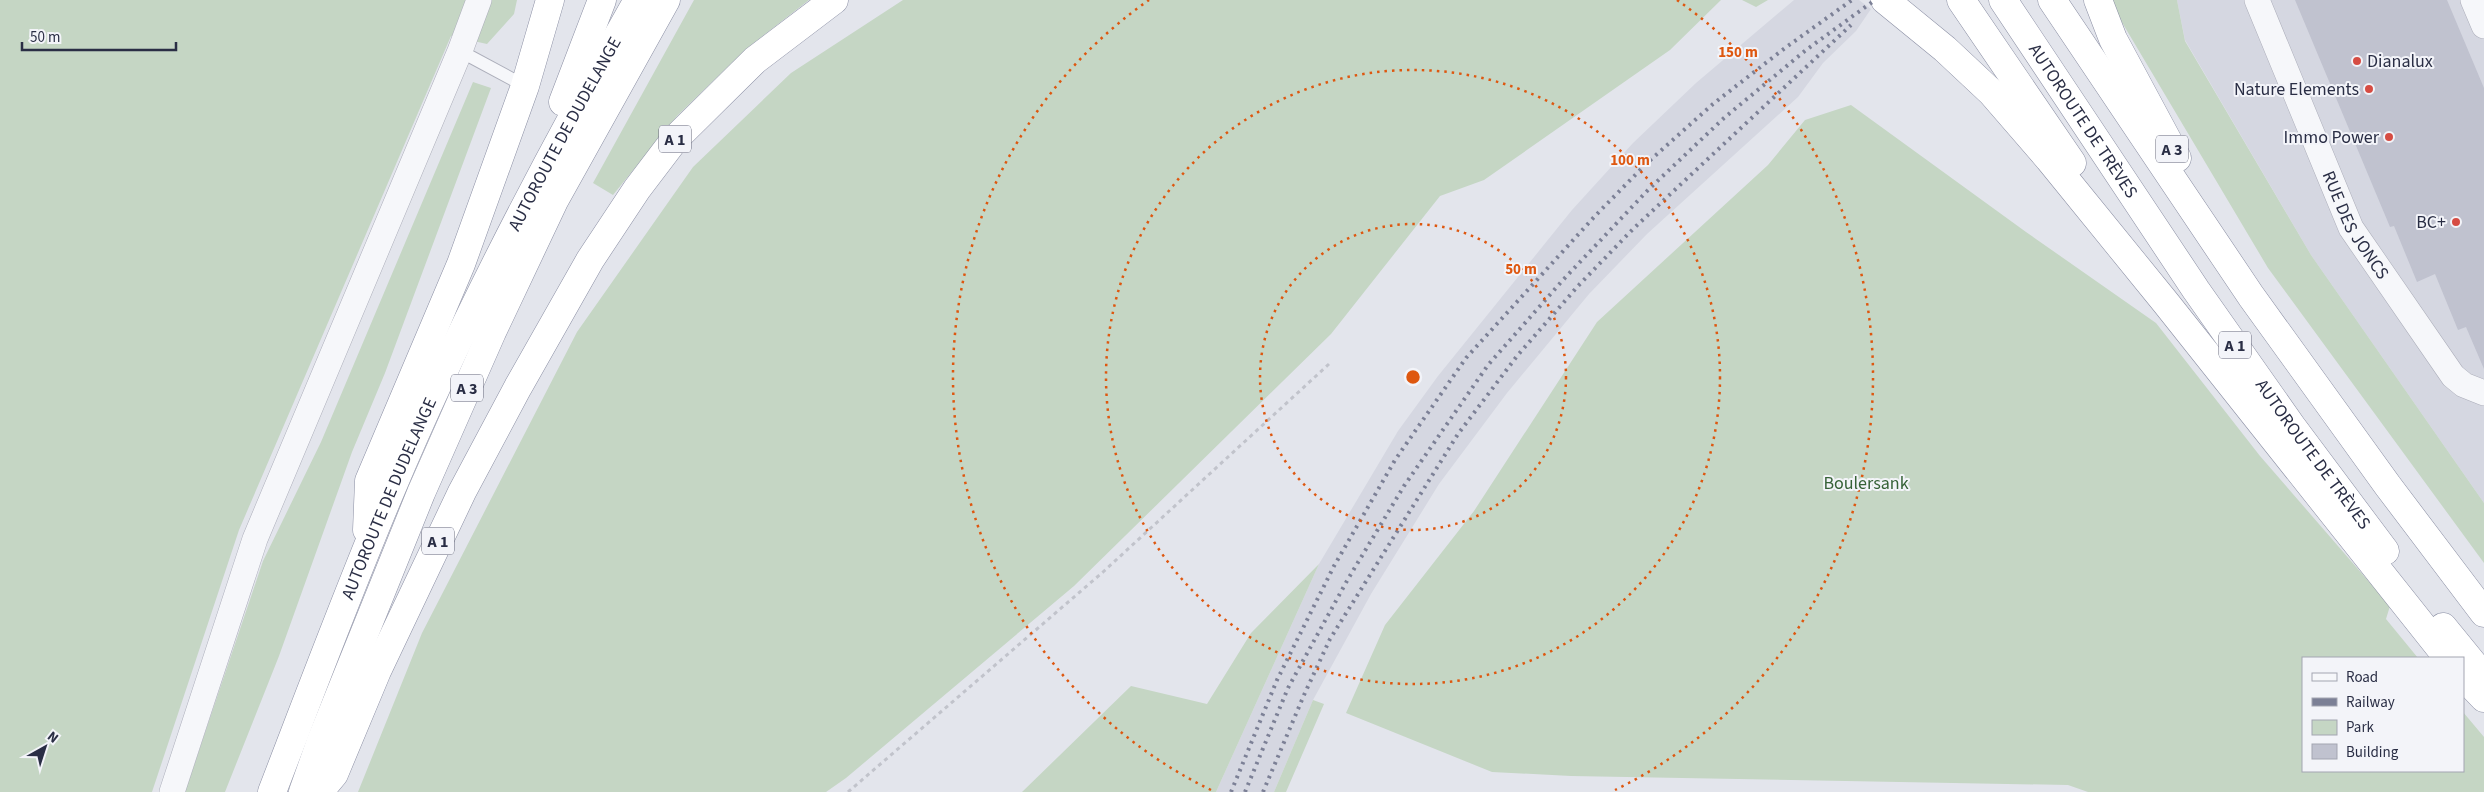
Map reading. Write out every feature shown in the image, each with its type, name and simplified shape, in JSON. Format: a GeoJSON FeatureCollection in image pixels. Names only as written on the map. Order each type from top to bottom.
{"type":"FeatureCollection","features":[{"type":"Feature","properties":{"kind":"highway","name":"A 3"},"geometry":{"type":"LineString","coordinates":[[366,548],[369,481],[461,264],[525,86],[550,0]]}},
{"type":"Feature","properties":{"kind":"highway","name":"A 3"},"geometry":{"type":"LineString","coordinates":[[468,318],[506,222],[565,98],[602,0]]}},
{"type":"Feature","properties":{"kind":"highway","name":"AUTOROUTE DE DUDELANGE"},"geometry":{"type":"LineString","coordinates":[[272,792],[366,548],[468,318],[577,106],[638,0]]}},
{"type":"Feature","properties":{"kind":"highway","name":"AUTOROUTE DE DUDELANGE"},"geometry":{"type":"LineString","coordinates":[[303,792],[331,715],[417,502],[492,332],[554,201],[666,0]]}},
{"type":"Feature","properties":{"kind":"highway","name":"A 1"},"geometry":{"type":"LineString","coordinates":[[319,792],[334,774],[377,671],[462,492],[590,260],[637,189],[675,139],[755,60],[834,0]]}},
{"type":"Feature","properties":{"kind":"highway","name":"A 1"},"geometry":{"type":"LineString","coordinates":[[1961,0],[2166,303]]}},
{"type":"Feature","properties":{"kind":"highway","name":"AUTOROUTE DE TRÈVES"},"geometry":{"type":"LineString","coordinates":[[2003,0],[2196,290],[2293,428],[2416,593],[2484,677]]}},
{"type":"Feature","properties":{"kind":"highway","name":"A 1"},"geometry":{"type":"LineString","coordinates":[[2052,0],[2250,296],[2388,486],[2484,613]]}},
{"type":"Feature","properties":{"kind":"highway","name":"A 3"},"geometry":{"type":"LineString","coordinates":[[2098,0],[2114,39],[2250,296]]}},
{"type":"Feature","properties":{"kind":"highway","name":"A 1"},"geometry":{"type":"LineString","coordinates":[[1894,7],[1946,49],[1992,93],[2166,303],[2447,657]]}},
{"type":"Feature","properties":{"kind":"highway"},"geometry":{"type":"LineString","coordinates":[[2464,677],[2484,698]]}},
{"type":"Feature","properties":{"kind":"street"},"geometry":{"type":"LineString","coordinates":[[172,792],[255,539],[460,51],[479,0]]}},
{"type":"Feature","properties":{"kind":"street","name":"RUE DES JONCS"},"geometry":{"type":"LineString","coordinates":[[2257,0],[2351,228],[2453,376],[2464,385],[2484,393]]}},
{"type":"Feature","properties":{"kind":"street"},"geometry":{"type":"LineString","coordinates":[[2473,0],[2484,26]]}},
{"type":"Feature","properties":{"kind":"lane"},"geometry":{"type":"LineString","coordinates":[[460,51],[525,86]]}},
{"type":"Feature","properties":{"kind":"path"},"geometry":{"type":"LineString","coordinates":[[848,792],[1103,572],[1329,364]]}},
{"type":"Feature","properties":{"kind":"shaded area"},"geometry":{"type":"Polygon","coordinates":[[[1794,0],[1859,0],[1871,9],[1856,31],[1823,63],[1798,97],[1647,234],[1589,294],[1507,393],[1439,484],[1371,594],[1313,700],[1274,792],[1216,792],[1319,564],[1398,431],[1438,376],[1572,210],[1633,143],[1696,83],[1794,0]]]}},
{"type":"Feature","properties":{"kind":"shaded area"},"geometry":{"type":"Polygon","coordinates":[[[2177,0],[2484,0],[2484,503],[2311,255],[2185,40],[2177,0]]]}},
{"type":"Feature","properties":{"kind":"green space"},"geometry":{"type":"Polygon","coordinates":[[[0,0],[517,0],[514,14],[487,44],[451,36],[239,530],[152,792],[0,792],[0,0]]]}},
{"type":"Feature","properties":{"kind":"green space"},"geometry":{"type":"Polygon","coordinates":[[[694,0],[809,0],[746,49],[677,116],[613,195],[593,183],[694,0]]]}},
{"type":"Feature","properties":{"kind":"green space"},"geometry":{"type":"Polygon","coordinates":[[[903,0],[1721,0],[1670,50],[1484,180],[1440,196],[1331,334],[1074,586],[846,778],[826,792],[358,792],[422,633],[577,332],[693,167],[791,73],[903,0]]]}},
{"type":"Feature","properties":{"kind":"green space"},"geometry":{"type":"Polygon","coordinates":[[[1742,0],[1768,0],[1756,7],[1742,0]]]}},
{"type":"Feature","properties":{"kind":"green space"},"geometry":{"type":"Polygon","coordinates":[[[2113,0],[2177,0],[2185,41],[2311,255],[2484,503],[2484,563],[2268,268],[2120,19],[2113,0]]]}},
{"type":"Feature","properties":{"kind":"green space"},"geometry":{"type":"Polygon","coordinates":[[[473,82],[491,88],[385,373],[352,452],[279,656],[225,792],[185,792],[263,561],[321,442],[473,82]]]}},
{"type":"Feature","properties":{"kind":"green space","name":"Boulersank"},"geometry":{"type":"Polygon","coordinates":[[[1851,105],[2026,232],[2156,323],[2260,456],[2390,606],[2386,619],[2417,657],[2302,657],[2302,772],[2464,772],[2464,713],[2484,737],[2484,792],[2088,792],[2068,785],[1571,776],[1492,772],[1346,713],[1385,625],[1474,511],[1597,322],[1768,165],[1805,120],[1851,105]]]}},
{"type":"Feature","properties":{"kind":"green space"},"geometry":{"type":"Polygon","coordinates":[[[1319,564],[1216,792],[1022,792],[1131,686],[1207,704],[1251,633],[1319,564]]]}},
{"type":"Feature","properties":{"kind":"green space"},"geometry":{"type":"Polygon","coordinates":[[[1313,700],[1324,704],[1286,792],[1274,792],[1313,700]]]}},
{"type":"Feature","properties":{"kind":"building"},"geometry":{"type":"Polygon","coordinates":[[[2295,0],[2447,0],[2484,88],[2484,369],[2466,327],[2458,330],[2435,274],[2417,282],[2394,226],[2390,227],[2295,0]]]}},
{"type":"Feature","properties":{"kind":"railway"},"geometry":{"type":"LineString","coordinates":[[1231,792],[1277,680],[1334,566],[1395,460],[1466,358],[1595,216],[1646,164],[1713,104],[1785,48],[1852,0]]}},
{"type":"Feature","properties":{"kind":"railway"},"geometry":{"type":"LineString","coordinates":[[1245,792],[1288,688],[1348,579],[1404,486],[1488,365],[1562,281],[1648,190],[1724,118],[1806,50],[1875,0]]}},
{"type":"Feature","properties":{"kind":"railway"},"geometry":{"type":"LineString","coordinates":[[1263,792],[1330,639],[1458,434],[1517,356],[1578,286],[1633,229],[1851,25]]}},
{"type":"Feature","properties":{"kind":"place","name":"Dianalux"},"geometry":{"type":"Point","coordinates":[2357,61]}},
{"type":"Feature","properties":{"kind":"place","name":"Nature Elements"},"geometry":{"type":"Point","coordinates":[2369,89]}},
{"type":"Feature","properties":{"kind":"place","name":"Immo Power"},"geometry":{"type":"Point","coordinates":[2389,137]}},
{"type":"Feature","properties":{"kind":"place","name":"BC+"},"geometry":{"type":"Point","coordinates":[2456,222]}}]}
